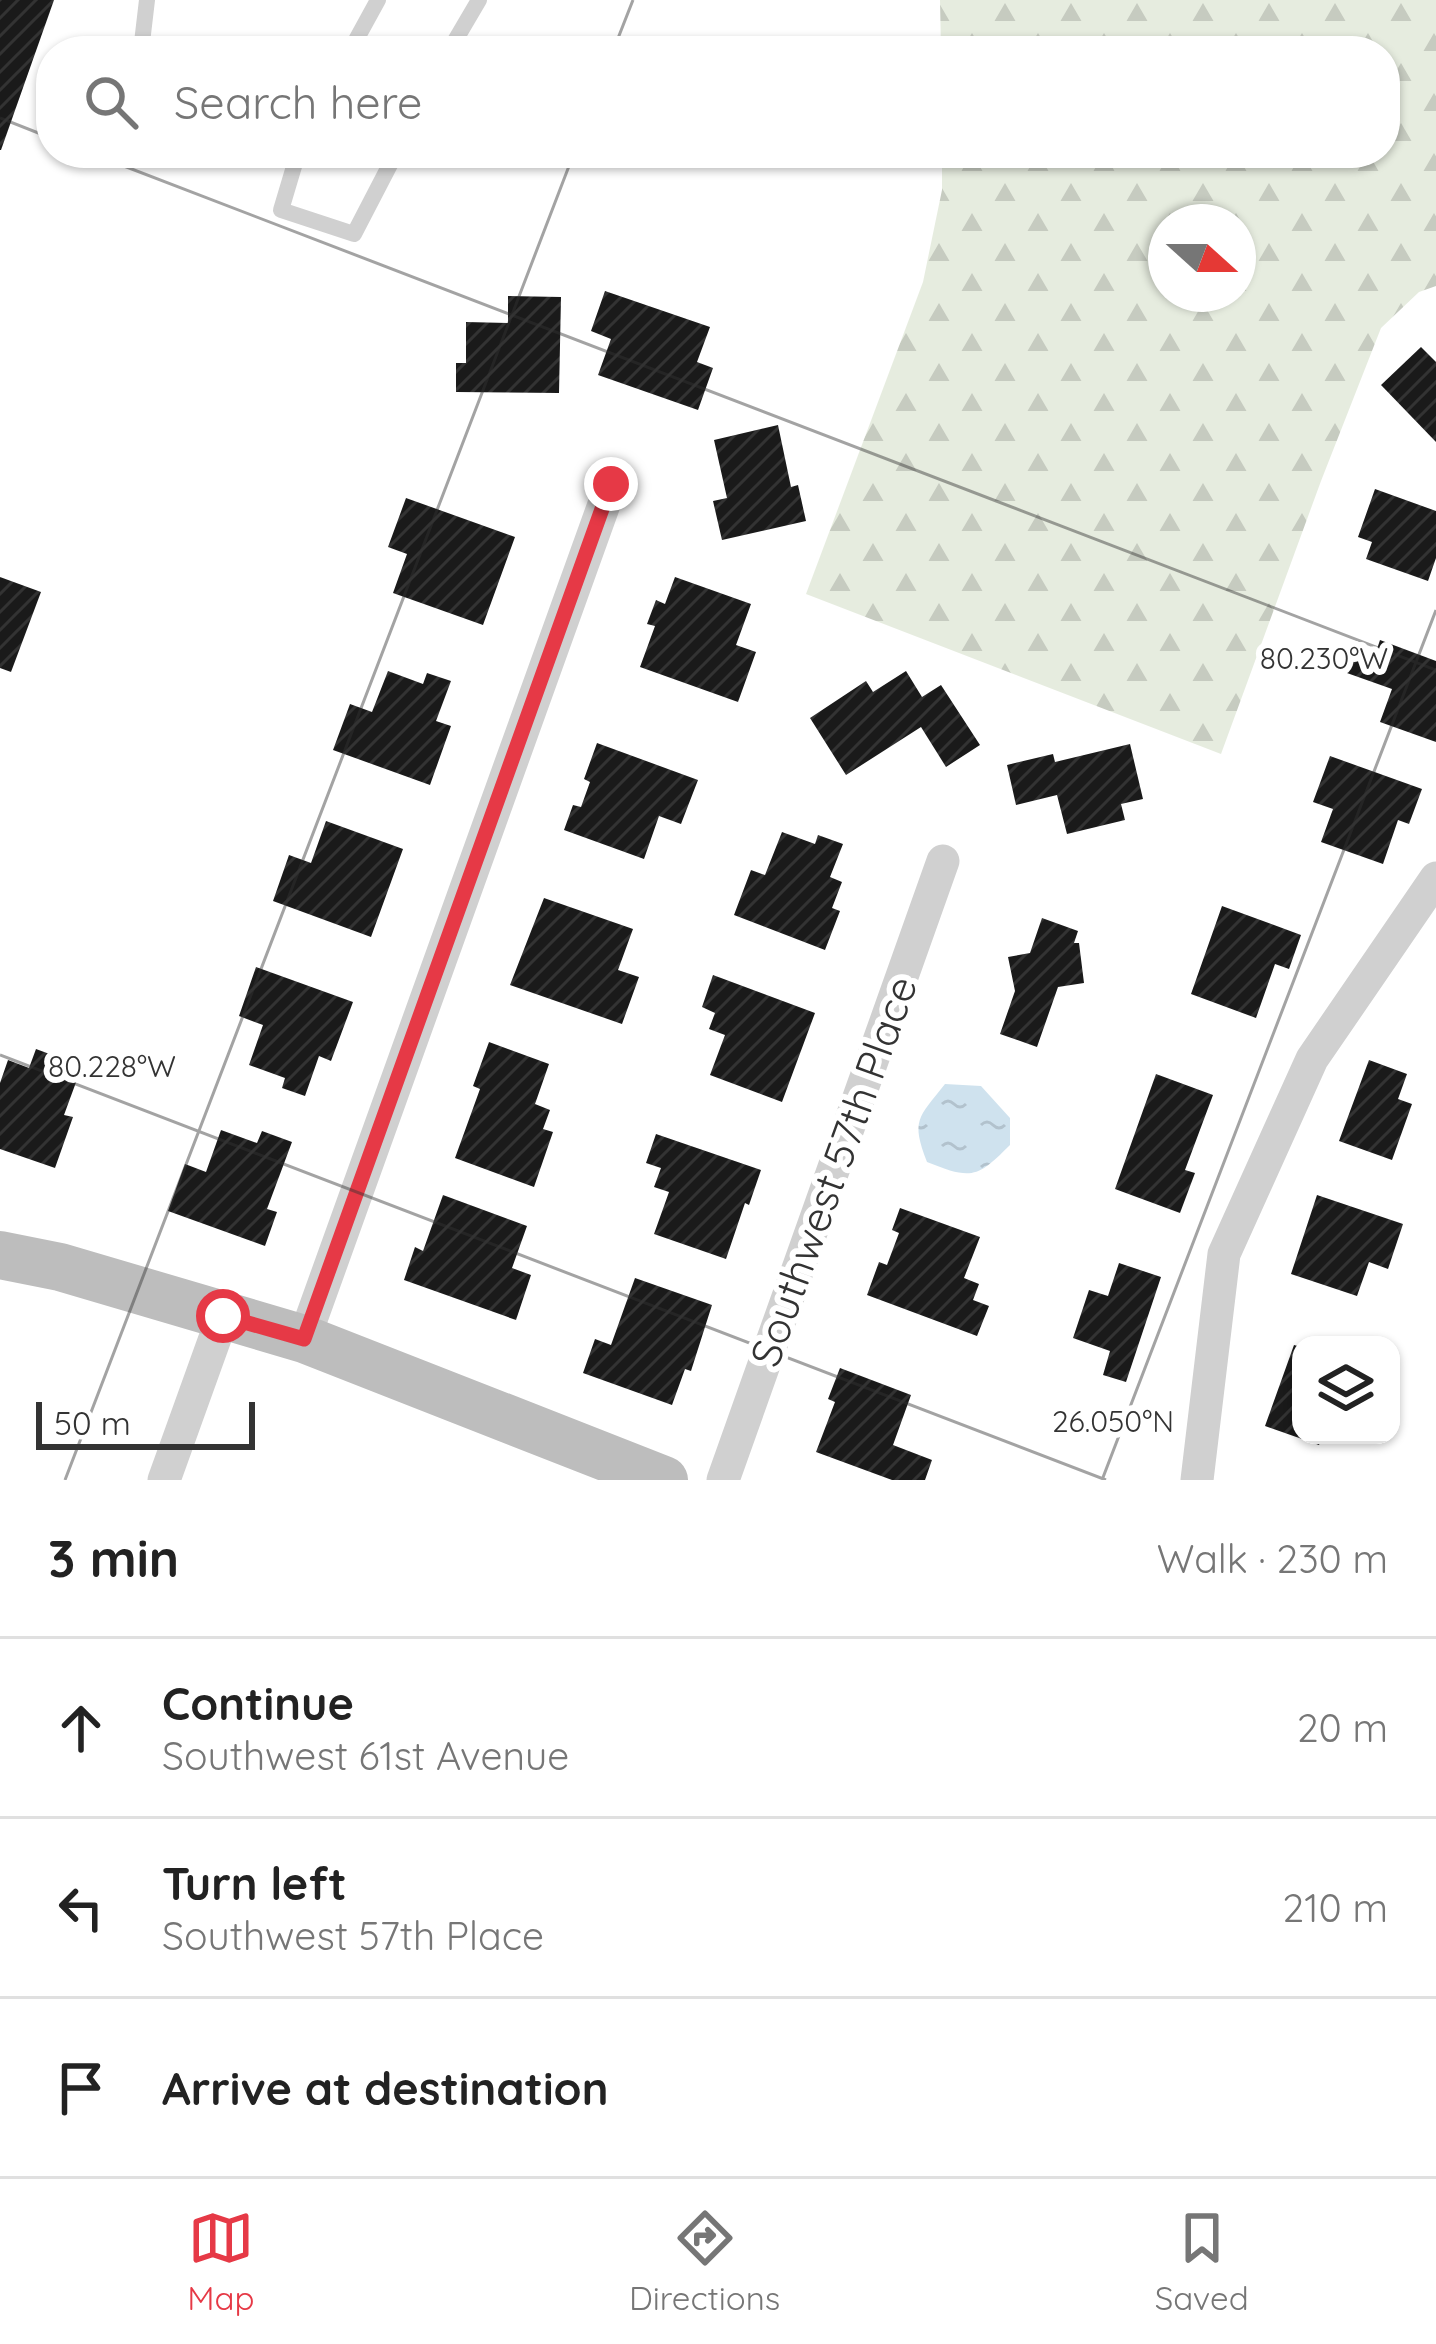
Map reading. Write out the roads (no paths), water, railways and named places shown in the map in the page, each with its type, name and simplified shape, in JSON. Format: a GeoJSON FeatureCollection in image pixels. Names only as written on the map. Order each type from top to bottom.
{"type":"FeatureCollection","features":[{"type":"Feature","properties":{"kind":"street"},"geometry":{"type":"LineString","coordinates":[[304,1339],[611,484]]}},
{"type":"Feature","properties":{"kind":"street","name":"Southwest 57th Place"},"geometry":{"type":"LineString","coordinates":[[723,1480],[943,861]]}},
{"type":"Feature","properties":{"kind":"street"},"geometry":{"type":"LineString","coordinates":[[1197,1480],[1224,1254],[1312,1060],[1436,878]]}},
{"type":"Feature","properties":{"kind":"street"},"geometry":{"type":"LineString","coordinates":[[0,1255],[61,1267],[304,1339],[654,1478]]}},
{"type":"Feature","properties":{"kind":"street"},"geometry":{"type":"LineString","coordinates":[[164,1480],[223,1316]]}},
{"type":"Feature","properties":{"kind":"lane"},"geometry":{"type":"LineString","coordinates":[[143,36],[147,0]]}},
{"type":"Feature","properties":{"kind":"lane"},"geometry":{"type":"LineString","coordinates":[[358,36],[378,0]]}},
{"type":"Feature","properties":{"kind":"lane"},"geometry":{"type":"LineString","coordinates":[[458,36],[479,0]]}},
{"type":"Feature","properties":{"kind":"lane"},"geometry":{"type":"LineString","coordinates":[[294,168],[281,210],[354,234],[388,168]]}},
{"type":"Feature","properties":{"kind":"water"},"geometry":{"type":"Polygon","coordinates":[[[945,1084],[981,1086],[1010,1118],[1010,1145],[973,1173],[927,1162],[922,1148],[920,1120],[945,1084]]]}}]}
